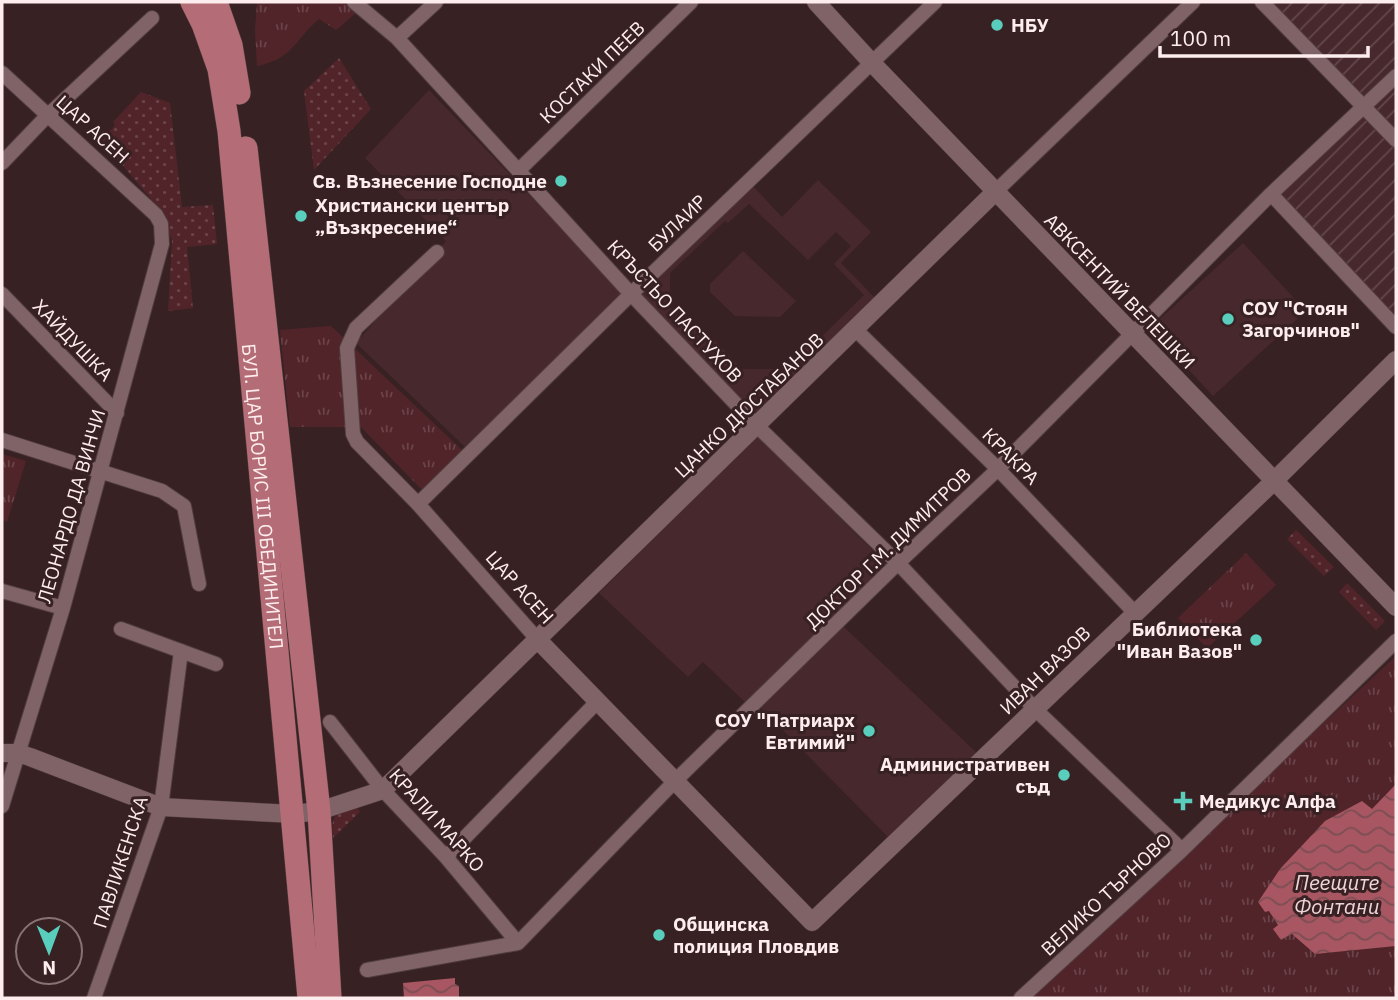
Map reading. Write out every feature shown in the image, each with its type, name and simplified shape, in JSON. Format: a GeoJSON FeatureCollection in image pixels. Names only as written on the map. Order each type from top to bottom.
{"type":"FeatureCollection","features":[{"type":"Feature","properties":{"kind":"main road","name":"БУЛ. ЦАР БОРИС III ОБЕДИНИТЕЛ"},"geometry":{"type":"LineString","coordinates":[[192,2],[219,69],[229,131],[309,998]]}},
{"type":"Feature","properties":{"kind":"main road","name":"БУЛ. ЦАР БОРИС III ОБЕДИНИТЕЛ"},"geometry":{"type":"LineString","coordinates":[[216,2],[231,45],[243,116],[319,811],[330,998]]}},
{"type":"Feature","properties":{"kind":"main road"},"geometry":{"type":"LineString","coordinates":[[231,45],[235,2]]}},
{"type":"Feature","properties":{"kind":"street","name":"КРЪСТЬО ПАСТУХОВ"},"geometry":{"type":"LineString","coordinates":[[354,2],[397,38],[631,294],[757,426],[898,563],[1035,709],[1182,850]]}},
{"type":"Feature","properties":{"kind":"street"},"geometry":{"type":"LineString","coordinates":[[397,38],[436,2]]}},
{"type":"Feature","properties":{"kind":"street","name":"КОСТАКИ ПЕЕВ"},"geometry":{"type":"LineString","coordinates":[[519,170],[691,2]]}},
{"type":"Feature","properties":{"kind":"street","name":"АВКСЕНТИЙ ВЕЛЕШКИ"},"geometry":{"type":"LineString","coordinates":[[816,2],[1273,482],[1396,607]]}},
{"type":"Feature","properties":{"kind":"street","name":"БУЛАИР"},"geometry":{"type":"LineString","coordinates":[[418,504],[934,2]]}},
{"type":"Feature","properties":{"kind":"street","name":"ЦАНКО ДЮСТАБАНОВ"},"geometry":{"type":"LineString","coordinates":[[10,753],[161,807],[294,814],[319,811],[383,790],[1193,2]]}},
{"type":"Feature","properties":{"kind":"street"},"geometry":{"type":"LineString","coordinates":[[1262,2],[1396,140]]}},
{"type":"Feature","properties":{"kind":"street"},"geometry":{"type":"LineString","coordinates":[[2,163],[47,116],[152,18]]}},
{"type":"Feature","properties":{"kind":"street","name":"ЦАР АСЕН"},"geometry":{"type":"LineString","coordinates":[[2,73],[156,215]]}},
{"type":"Feature","properties":{"kind":"street","name":"ДОКТОР Г.М. ДИМИТРОВ"},"geometry":{"type":"LineString","coordinates":[[518,943],[565,891],[676,780],[998,469],[1270,194],[1396,76]]}},
{"type":"Feature","properties":{"kind":"street"},"geometry":{"type":"LineString","coordinates":[[1270,194],[1396,327]]}},
{"type":"Feature","properties":{"kind":"street","name":"ЛЕОНАРДО ДА ВИНЧИ"},"geometry":{"type":"LineString","coordinates":[[2,806],[10,753],[63,608],[162,244],[161,225],[156,215]]}},
{"type":"Feature","properties":{"kind":"street","name":"ЦАР АСЕН"},"geometry":{"type":"LineString","coordinates":[[437,252],[356,328],[347,348],[353,434],[357,442],[418,504],[538,640],[812,922]]}},
{"type":"Feature","properties":{"kind":"street","name":"ХАЙДУШКА"},"geometry":{"type":"LineString","coordinates":[[2,294],[117,413]]}},
{"type":"Feature","properties":{"kind":"street","name":"КРАКРА"},"geometry":{"type":"LineString","coordinates":[[856,330],[998,469],[1135,612]]}},
{"type":"Feature","properties":{"kind":"street","name":"ИВАН ВАЗОВ"},"geometry":{"type":"LineString","coordinates":[[812,922],[1273,482],[1396,360]]}},
{"type":"Feature","properties":{"kind":"street"},"geometry":{"type":"LineString","coordinates":[[2,440],[162,491],[184,506],[199,584]]}},
{"type":"Feature","properties":{"kind":"street"},"geometry":{"type":"LineString","coordinates":[[2,591],[63,608]]}},
{"type":"Feature","properties":{"kind":"street"},"geometry":{"type":"LineString","coordinates":[[121,629],[216,664]]}},
{"type":"Feature","properties":{"kind":"street","name":"ВЕЛИКО ТЪРНОВО"},"geometry":{"type":"LineString","coordinates":[[1021,998],[1182,850],[1396,641]]}},
{"type":"Feature","properties":{"kind":"street","name":"ПАВЛИКЕНСКА"},"geometry":{"type":"LineString","coordinates":[[94,998],[161,807],[181,651]]}},
{"type":"Feature","properties":{"kind":"street"},"geometry":{"type":"LineString","coordinates":[[446,857],[597,702]]}},
{"type":"Feature","properties":{"kind":"street","name":"КРАЛИ МАРКО"},"geometry":{"type":"LineString","coordinates":[[330,722],[383,790],[446,857],[518,943]]}},
{"type":"Feature","properties":{"kind":"street"},"geometry":{"type":"LineString","coordinates":[[367,970],[518,943]]}},
{"type":"Feature","properties":{"kind":"shaded area"},"geometry":{"type":"Polygon","coordinates":[[[1262,2],[1396,2],[1396,327],[1271,194],[1364,108],[1262,2]]]}},
{"type":"Feature","properties":{"kind":"shaded area"},"geometry":{"type":"Polygon","coordinates":[[[429,90],[624,294],[465,447],[356,343],[446,241],[365,158],[429,90]]]}},
{"type":"Feature","properties":{"kind":"shaded area"},"geometry":{"type":"Polygon","coordinates":[[[818,180],[871,232],[841,263],[876,299],[757,419],[637,294],[752,185],[782,217],[818,180]],[[749,204],[728,223],[725,221],[670,273],[670,307],[681,319],[684,316],[708,341],[712,337],[742,369],[790,369],[799,359],[794,354],[805,344],[810,348],[864,295],[834,264],[851,246],[836,232],[808,260],[749,204]]]}},
{"type":"Feature","properties":{"kind":"shaded area","name":"СОУ \"Стоян Загорчинов\""},"geometry":{"type":"Polygon","coordinates":[[[1243,243],[1306,311],[1213,396],[1150,328],[1243,243]]]}},
{"type":"Feature","properties":{"kind":"shaded area"},"geometry":{"type":"Polygon","coordinates":[[[743,251],[796,301],[780,317],[735,316],[710,292],[710,284],[743,251]]]}},
{"type":"Feature","properties":{"kind":"shaded area"},"geometry":{"type":"Polygon","coordinates":[[[758,436],[888,566],[747,704],[703,662],[688,677],[599,593],[758,436]]]}},
{"type":"Feature","properties":{"kind":"shaded area","name":"СОУ \"Патриарх Евтимий\""},"geometry":{"type":"Polygon","coordinates":[[[843,626],[979,755],[889,838],[761,708],[843,626]]]}},
{"type":"Feature","properties":{"kind":"green space"},"geometry":{"type":"Polygon","coordinates":[[[257,2],[343,2],[357,12],[336,30],[319,19],[286,53],[269,63],[257,66],[257,2]]]}},
{"type":"Feature","properties":{"kind":"green space"},"geometry":{"type":"Polygon","coordinates":[[[339,58],[371,109],[314,170],[304,91],[339,58]]]}},
{"type":"Feature","properties":{"kind":"green space"},"geometry":{"type":"Polygon","coordinates":[[[141,92],[170,103],[182,207],[213,205],[217,244],[187,247],[193,308],[168,311],[172,240],[162,212],[102,141],[115,125],[113,122],[141,92]]]}},
{"type":"Feature","properties":{"kind":"green space"},"geometry":{"type":"Polygon","coordinates":[[[331,326],[463,451],[423,491],[361,427],[290,427],[280,330],[331,326]]]}},
{"type":"Feature","properties":{"kind":"green space"},"geometry":{"type":"Polygon","coordinates":[[[2,454],[26,461],[7,522],[2,520],[2,454]]]}},
{"type":"Feature","properties":{"kind":"green space"},"geometry":{"type":"Polygon","coordinates":[[[1296,530],[1334,567],[1324,576],[1287,539],[1296,530]]]}},
{"type":"Feature","properties":{"kind":"green space"},"geometry":{"type":"Polygon","coordinates":[[[1246,553],[1276,585],[1207,648],[1178,618],[1246,553]]]}},
{"type":"Feature","properties":{"kind":"green space"},"geometry":{"type":"Polygon","coordinates":[[[1347,583],[1385,621],[1376,630],[1339,592],[1347,583]]]}},
{"type":"Feature","properties":{"kind":"green space"},"geometry":{"type":"Polygon","coordinates":[[[1396,656],[1396,998],[1027,998],[1396,656]]]}},
{"type":"Feature","properties":{"kind":"green space"},"geometry":{"type":"Polygon","coordinates":[[[357,807],[360,812],[333,838],[336,816],[357,807]]]}},
{"type":"Feature","properties":{"kind":"water","name":"Пеещите Фонтани"},"geometry":{"type":"Polygon","coordinates":[[[1396,784],[1396,946],[1315,954],[1292,934],[1281,940],[1273,929],[1278,925],[1269,911],[1265,912],[1258,902],[1280,869],[1325,821],[1362,801],[1372,809],[1396,784]]]}},
{"type":"Feature","properties":{"kind":"water"},"geometry":{"type":"Polygon","coordinates":[[[455,978],[455,984],[459,986],[459,998],[404,998],[403,983],[455,978]]]}},
{"type":"Feature","properties":{"kind":"place","name":"НБУ"},"geometry":{"type":"Point","coordinates":[997,25]}},
{"type":"Feature","properties":{"kind":"place","name":"Св. Възнесение Господне"},"geometry":{"type":"Point","coordinates":[561,181]}},
{"type":"Feature","properties":{"kind":"place","name":"Христиански център „Възкресение“"},"geometry":{"type":"Point","coordinates":[301,216]}},
{"type":"Feature","properties":{"kind":"place","name":"СОУ \"Стоян Загорчинов\""},"geometry":{"type":"Point","coordinates":[1228,319]}},
{"type":"Feature","properties":{"kind":"place","name":"Библиотека \"Иван Вазов\""},"geometry":{"type":"Point","coordinates":[1256,640]}},
{"type":"Feature","properties":{"kind":"place","name":"СОУ \"Патриарх Евтимий\""},"geometry":{"type":"Point","coordinates":[869,731]}},
{"type":"Feature","properties":{"kind":"place","name":"Административен съд"},"geometry":{"type":"Point","coordinates":[1064,775]}},
{"type":"Feature","properties":{"kind":"place","name":"Медикус Алфа"},"geometry":{"type":"Point","coordinates":[1183,801]}},
{"type":"Feature","properties":{"kind":"place","name":"Общинска полиция Пловдив"},"geometry":{"type":"Point","coordinates":[659,935]}}]}
